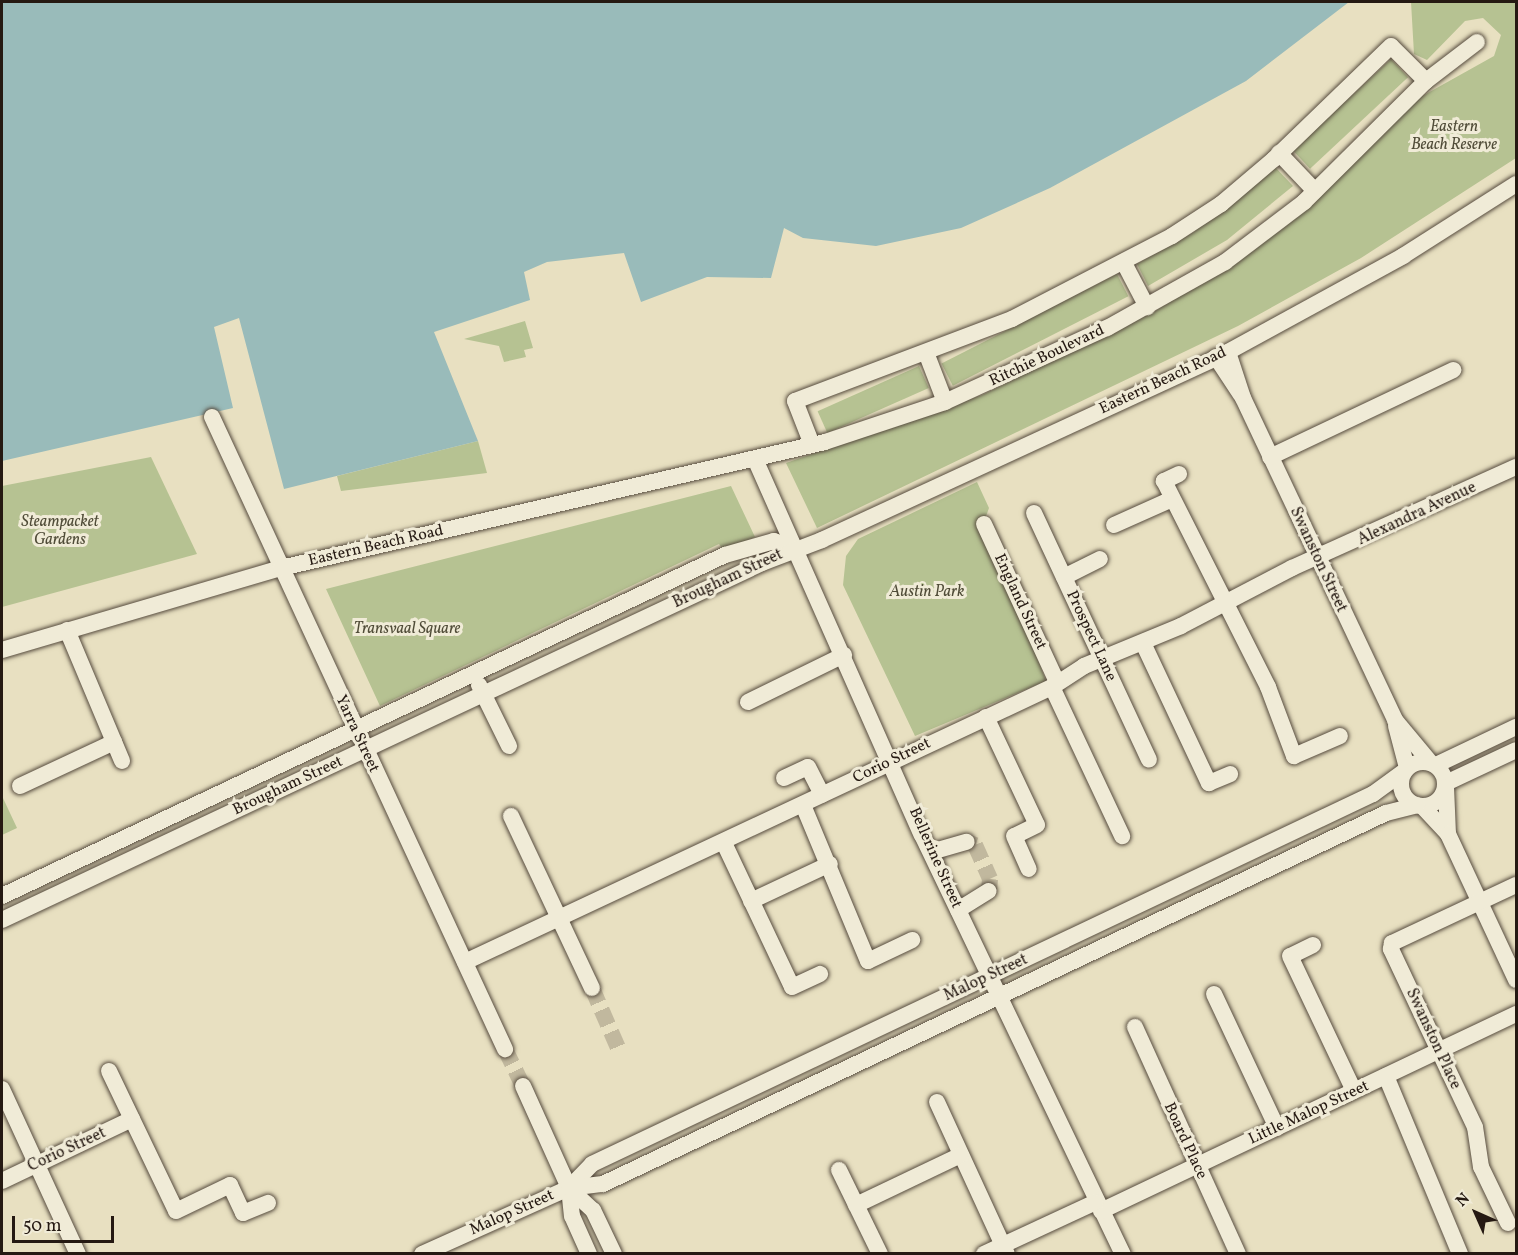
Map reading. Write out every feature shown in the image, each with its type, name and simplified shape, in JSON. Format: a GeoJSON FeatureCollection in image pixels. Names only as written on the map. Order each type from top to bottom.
{"type":"FeatureCollection","features":[{"type":"Feature","properties":{"kind":"street","name":"Ritchie Boulevard"},"geometry":{"type":"LineString","coordinates":[[755,459],[945,402],[1147,307],[1256,242],[1315,191],[1426,81],[1477,42]]}},
{"type":"Feature","properties":{"kind":"street"},"geometry":{"type":"LineString","coordinates":[[811,442],[795,400],[927,356],[1124,263],[1221,204],[1279,153],[1391,46],[1426,81]]}},
{"type":"Feature","properties":{"kind":"street"},"geometry":{"type":"LineString","coordinates":[[1279,153],[1315,191]]}},
{"type":"Feature","properties":{"kind":"street","name":"Eastern Beach Road"},"geometry":{"type":"LineString","coordinates":[[795,548],[1222,354],[1402,256],[1516,183]]}},
{"type":"Feature","properties":{"kind":"street"},"geometry":{"type":"LineString","coordinates":[[1124,263],[1147,307]]}},
{"type":"Feature","properties":{"kind":"street","name":"Swanston Street"},"geometry":{"type":"LineString","coordinates":[[1222,354],[1316,559],[1395,720],[1406,770]]}},
{"type":"Feature","properties":{"kind":"street"},"geometry":{"type":"LineString","coordinates":[[927,356],[945,402]]}},
{"type":"Feature","properties":{"kind":"street"},"geometry":{"type":"LineString","coordinates":[[1270,457],[1453,370]]}},
{"type":"Feature","properties":{"kind":"street","name":"Yarra Street"},"geometry":{"type":"LineString","coordinates":[[212,417],[354,730],[505,1048]]}},
{"type":"Feature","properties":{"kind":"street","name":"Eastern Beach Road"},"geometry":{"type":"LineString","coordinates":[[2,650],[280,568],[755,459]]}},
{"type":"Feature","properties":{"kind":"street","name":"Bellerine Street"},"geometry":{"type":"LineString","coordinates":[[755,459],[893,759],[931,852],[1123,1254]]}},
{"type":"Feature","properties":{"kind":"street","name":"Alexandra Avenue"},"geometry":{"type":"LineString","coordinates":[[1316,559],[1516,467]]}},
{"type":"Feature","properties":{"kind":"street"},"geometry":{"type":"LineString","coordinates":[[1179,474],[1164,481],[1172,499],[1186,516],[1294,756],[1340,736]]}},
{"type":"Feature","properties":{"kind":"street"},"geometry":{"type":"LineString","coordinates":[[1114,525],[1172,499]]}},
{"type":"Feature","properties":{"kind":"street","name":"Prospect Lane"},"geometry":{"type":"LineString","coordinates":[[1034,513],[1149,760]]}},
{"type":"Feature","properties":{"kind":"street","name":"England Street"},"geometry":{"type":"LineString","coordinates":[[984,524],[1122,836]]}},
{"type":"Feature","properties":{"kind":"street","name":"Brougham Street"},"geometry":{"type":"LineString","coordinates":[[2,896],[728,554],[774,541],[795,548]]}},
{"type":"Feature","properties":{"kind":"street","name":"Brougham Street"},"geometry":{"type":"LineString","coordinates":[[2,920],[795,548]]}},
{"type":"Feature","properties":{"kind":"street"},"geometry":{"type":"LineString","coordinates":[[1064,577],[1100,559]]}},
{"type":"Feature","properties":{"kind":"street","name":"Corio Street"},"geometry":{"type":"LineString","coordinates":[[465,962],[724,843],[893,759],[986,717],[1102,658],[1143,643],[1225,601],[1316,559]]}},
{"type":"Feature","properties":{"kind":"street"},"geometry":{"type":"LineString","coordinates":[[615,607],[624,627]]}},
{"type":"Feature","properties":{"kind":"street"},"geometry":{"type":"LineString","coordinates":[[67,630],[122,761]]}},
{"type":"Feature","properties":{"kind":"street"},"geometry":{"type":"LineString","coordinates":[[1143,643],[1209,783],[1230,774]]}},
{"type":"Feature","properties":{"kind":"street"},"geometry":{"type":"LineString","coordinates":[[748,702],[844,655]]}},
{"type":"Feature","properties":{"kind":"street"},"geometry":{"type":"LineString","coordinates":[[473,674],[509,746]]}},
{"type":"Feature","properties":{"kind":"street"},"geometry":{"type":"LineString","coordinates":[[986,717],[1037,825],[1014,836],[1029,869]]}},
{"type":"Feature","properties":{"kind":"street","name":"Swanston Street"},"geometry":{"type":"LineString","coordinates":[[1395,720],[1433,764]]}},
{"type":"Feature","properties":{"kind":"street"},"geometry":{"type":"LineString","coordinates":[[1516,727],[1433,764],[1406,770],[1402,791],[1448,834],[1516,980]]}},
{"type":"Feature","properties":{"kind":"street"},"geometry":{"type":"LineString","coordinates":[[20,786],[114,742]]}},
{"type":"Feature","properties":{"kind":"street"},"geometry":{"type":"LineString","coordinates":[[1419,806],[1438,801],[1446,785],[1516,750]]}},
{"type":"Feature","properties":{"kind":"street"},"geometry":{"type":"LineString","coordinates":[[1433,764],[1446,785],[1448,834]]}},
{"type":"Feature","properties":{"kind":"street"},"geometry":{"type":"LineString","coordinates":[[784,778],[808,766],[822,795]]}},
{"type":"Feature","properties":{"kind":"street","name":"Malop Street"},"geometry":{"type":"LineString","coordinates":[[569,1188],[592,1164],[1373,794],[1406,770]]}},
{"type":"Feature","properties":{"kind":"street"},"geometry":{"type":"LineString","coordinates":[[803,805],[830,864],[868,961],[912,940]]}},
{"type":"Feature","properties":{"kind":"street","name":"Malop Street"},"geometry":{"type":"LineString","coordinates":[[422,1254],[569,1188],[603,1184],[1386,813],[1419,806]]}},
{"type":"Feature","properties":{"kind":"street"},"geometry":{"type":"LineString","coordinates":[[511,816],[592,988]]}},
{"type":"Feature","properties":{"kind":"street"},"geometry":{"type":"LineString","coordinates":[[1293,832],[1303,852]]}},
{"type":"Feature","properties":{"kind":"street"},"geometry":{"type":"LineString","coordinates":[[931,852],[967,842]]}},
{"type":"Feature","properties":{"kind":"street"},"geometry":{"type":"LineString","coordinates":[[724,843],[792,987],[820,974]]}},
{"type":"Feature","properties":{"kind":"street"},"geometry":{"type":"LineString","coordinates":[[751,901],[830,864]]}},
{"type":"Feature","properties":{"kind":"street"},"geometry":{"type":"LineString","coordinates":[[1479,902],[1516,885]]}},
{"type":"Feature","properties":{"kind":"street"},"geometry":{"type":"LineString","coordinates":[[1175,888],[1184,909]]}},
{"type":"Feature","properties":{"kind":"street"},"geometry":{"type":"LineString","coordinates":[[958,910],[989,891]]}},
{"type":"Feature","properties":{"kind":"street","name":"Swanston Place"},"geometry":{"type":"LineString","coordinates":[[1479,902],[1392,943],[1475,1127],[1481,1167],[1508,1223]]}},
{"type":"Feature","properties":{"kind":"street"},"geometry":{"type":"LineString","coordinates":[[1313,945],[1290,956],[1354,1091]]}},
{"type":"Feature","properties":{"kind":"street"},"geometry":{"type":"LineString","coordinates":[[1214,994],[1277,1128]]}},
{"type":"Feature","properties":{"kind":"street","name":"Little Malop Street"},"geometry":{"type":"LineString","coordinates":[[984,1254],[1005,1249],[1099,1206],[1197,1166],[1516,1014]]}},
{"type":"Feature","properties":{"kind":"street","name":"Board Place"},"geometry":{"type":"LineString","coordinates":[[1135,1027],[1238,1254]]}},
{"type":"Feature","properties":{"kind":"street"},"geometry":{"type":"LineString","coordinates":[[110,1071],[176,1211],[230,1185],[243,1213],[268,1203]]}},
{"type":"Feature","properties":{"kind":"street"},"geometry":{"type":"LineString","coordinates":[[1386,1076],[1414,1135],[1460,1254]]}},
{"type":"Feature","properties":{"kind":"street"},"geometry":{"type":"LineString","coordinates":[[523,1086],[569,1188],[572,1216],[589,1254]]}},
{"type":"Feature","properties":{"kind":"street"},"geometry":{"type":"LineString","coordinates":[[2,1089],[78,1254]]}},
{"type":"Feature","properties":{"kind":"street"},"geometry":{"type":"LineString","coordinates":[[937,1102],[1005,1249]]}},
{"type":"Feature","properties":{"kind":"street","name":"Corio Street"},"geometry":{"type":"LineString","coordinates":[[2,1180],[132,1119]]}},
{"type":"Feature","properties":{"kind":"street"},"geometry":{"type":"LineString","coordinates":[[681,1123],[690,1143]]}},
{"type":"Feature","properties":{"kind":"street"},"geometry":{"type":"LineString","coordinates":[[856,1205],[961,1155]]}},
{"type":"Feature","properties":{"kind":"street"},"geometry":{"type":"LineString","coordinates":[[839,1170],[880,1254]]}},
{"type":"Feature","properties":{"kind":"street"},"geometry":{"type":"LineString","coordinates":[[569,1188],[593,1210],[614,1254]]}},
{"type":"Feature","properties":{"kind":"green space","name":"Eastern Beach Reserve"},"geometry":{"type":"Polygon","coordinates":[[[1411,2],[1516,2],[1516,158],[1361,258],[1238,326],[817,528],[786,463],[982,395],[1154,312],[1281,230],[1417,99],[1494,56],[1501,35],[1483,18],[1465,21],[1427,60],[1414,54],[1411,2]]]}},
{"type":"Feature","properties":{"kind":"green space"},"geometry":{"type":"Polygon","coordinates":[[[1391,59],[1408,77],[1310,169],[1293,150],[1391,59]]]}},
{"type":"Feature","properties":{"kind":"green space"},"geometry":{"type":"Polygon","coordinates":[[[1275,167],[1293,186],[1227,240],[1148,286],[1137,264],[1194,232],[1275,167]]]}},
{"type":"Feature","properties":{"kind":"green space"},"geometry":{"type":"Polygon","coordinates":[[[1117,274],[1128,296],[953,386],[941,363],[1117,274]]]}},
{"type":"Feature","properties":{"kind":"green space"},"geometry":{"type":"Polygon","coordinates":[[[525,321],[533,348],[524,350],[526,357],[504,362],[499,346],[464,339],[525,321]]]}},
{"type":"Feature","properties":{"kind":"green space"},"geometry":{"type":"Polygon","coordinates":[[[919,366],[929,388],[827,433],[818,411],[919,366]]]}},
{"type":"Feature","properties":{"kind":"green space"},"geometry":{"type":"Polygon","coordinates":[[[478,441],[487,473],[341,491],[337,476],[478,441]]]}},
{"type":"Feature","properties":{"kind":"green space","name":"Steampacket Gardens"},"geometry":{"type":"Polygon","coordinates":[[[151,457],[197,554],[2,607],[2,486],[151,457]]]}},
{"type":"Feature","properties":{"kind":"green space","name":"Austin Park"},"geometry":{"type":"Polygon","coordinates":[[[977,482],[989,508],[985,519],[1046,681],[915,736],[843,585],[846,556],[858,539],[977,482]]]}},
{"type":"Feature","properties":{"kind":"green space","name":"Transvaal Square"},"geometry":{"type":"Polygon","coordinates":[[[731,486],[755,537],[724,551],[719,544],[380,706],[326,589],[731,486]]]}},
{"type":"Feature","properties":{"kind":"green space"},"geometry":{"type":"Polygon","coordinates":[[[2,796],[17,828],[2,835],[2,796]]]}},
{"type":"Feature","properties":{"kind":"water"},"geometry":{"type":"Polygon","coordinates":[[[2,2],[1349,2],[1246,81],[1050,188],[961,228],[876,246],[803,238],[784,228],[771,278],[707,277],[641,302],[624,253],[547,262],[524,272],[530,300],[434,332],[478,441],[284,489],[239,318],[214,327],[233,408],[2,461],[2,2]]]}},
{"type":"Feature","properties":{"kind":"tunnel"},"geometry":{"type":"LineString","coordinates":[[967,842],[975,845],[990,879],[989,891]]}},
{"type":"Feature","properties":{"kind":"tunnel"},"geometry":{"type":"LineString","coordinates":[[592,988],[619,1050]]}},
{"type":"Feature","properties":{"kind":"tunnel"},"geometry":{"type":"LineString","coordinates":[[505,1049],[523,1086]]}}]}
